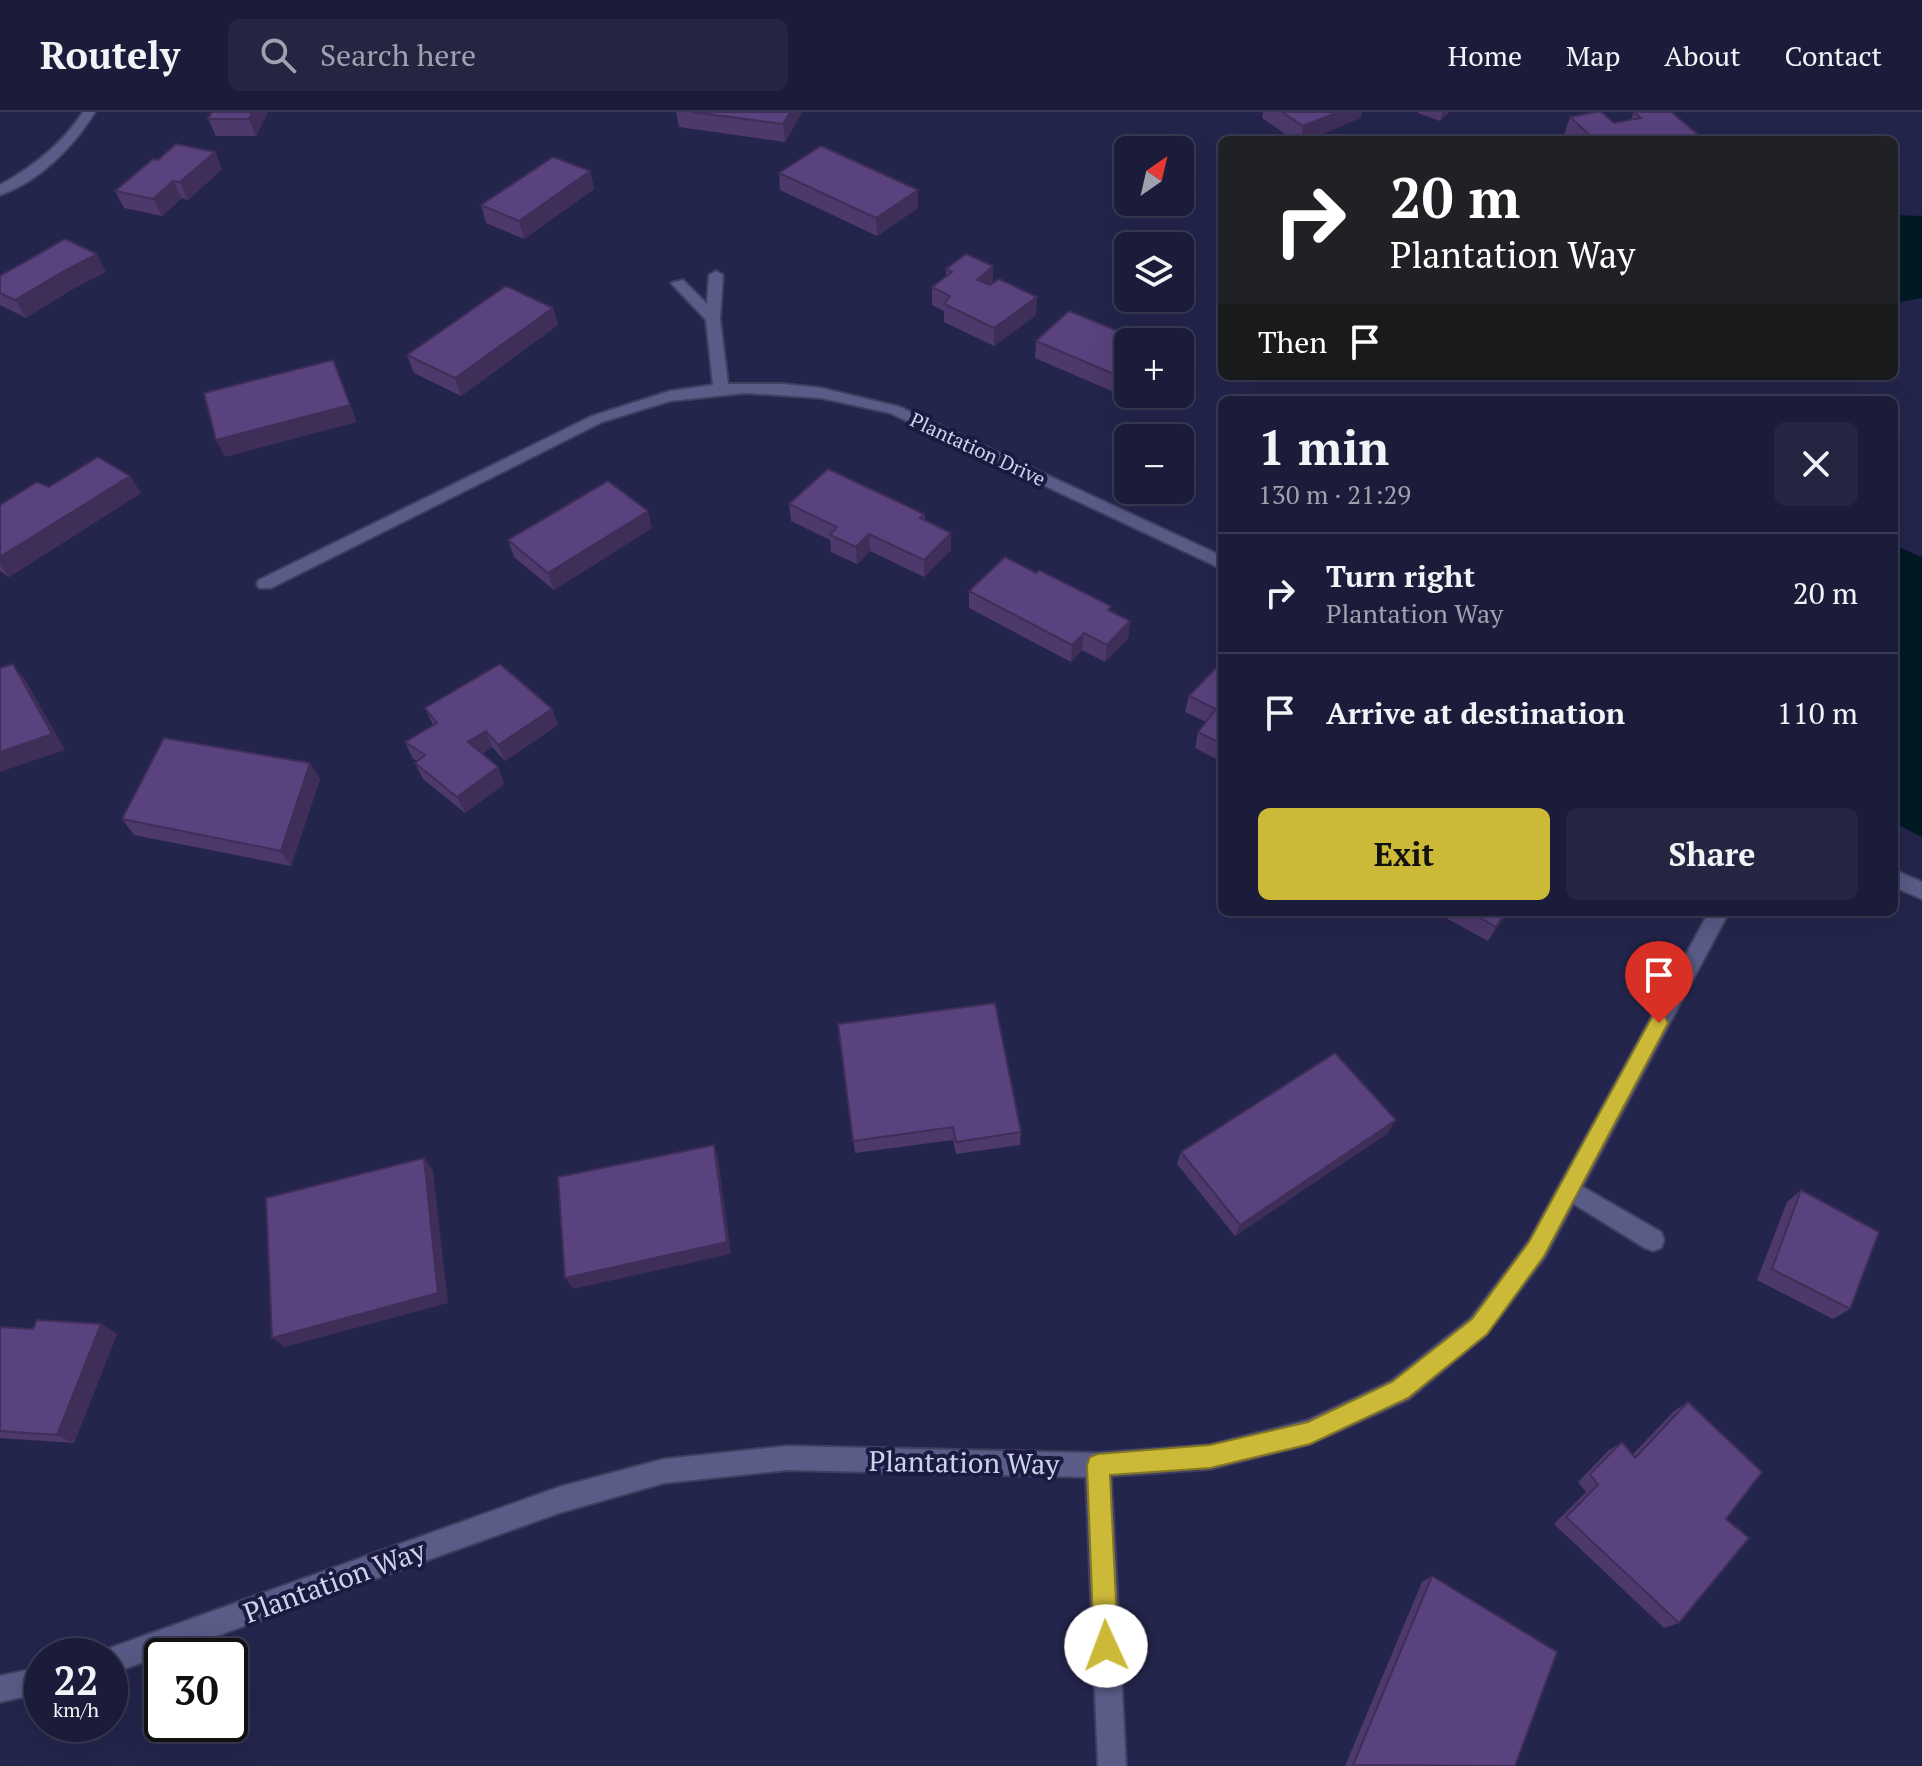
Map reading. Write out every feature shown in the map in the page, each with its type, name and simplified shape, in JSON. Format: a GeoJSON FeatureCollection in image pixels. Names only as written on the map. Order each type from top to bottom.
{"type":"FeatureCollection","features":[{"type":"Feature","properties":{"kind":"street"},"geometry":{"type":"LineString","coordinates":[[0,191],[46,160],[71,138],[89,112]]}},
{"type":"Feature","properties":{"kind":"street"},"geometry":{"type":"LineString","coordinates":[[716,275],[713,319],[721,388]]}},
{"type":"Feature","properties":{"kind":"street"},"geometry":{"type":"LineString","coordinates":[[678,283],[713,319]]}},
{"type":"Feature","properties":{"kind":"street","name":"Plantation Drive"},"geometry":{"type":"LineString","coordinates":[[265,584],[599,419],[660,399],[721,388],[810,389],[895,410],[1218,561]]}},
{"type":"Feature","properties":{"kind":"street"},"geometry":{"type":"LineString","coordinates":[[1898,880],[1922,891]]}},
{"type":"Feature","properties":{"kind":"street","name":"Plantation Way"},"geometry":{"type":"LineString","coordinates":[[128,1655],[559,1500],[664,1471],[788,1458],[1098,1465],[1210,1457],[1310,1432],[1400,1390],[1479,1326],[1537,1249],[1717,916]]}},
{"type":"Feature","properties":{"kind":"street"},"geometry":{"type":"LineString","coordinates":[[1569,1189],[1653,1240]]}},
{"type":"Feature","properties":{"kind":"street"},"geometry":{"type":"LineString","coordinates":[[1098,1465],[1112,1766]]}},
{"type":"Feature","properties":{"kind":"street"},"geometry":{"type":"LineString","coordinates":[[0,1689],[24,1684]]}},
{"type":"Feature","properties":{"kind":"water"},"geometry":{"type":"Polygon","coordinates":[[[1898,215],[1922,216],[1922,298],[1898,302],[1898,215]]]}},
{"type":"Feature","properties":{"kind":"water"},"geometry":{"type":"Polygon","coordinates":[[[1898,547],[1922,557],[1922,837],[1898,825],[1898,547]]]}},
{"type":"Feature","properties":{"kind":"building"},"geometry":{"type":"Polygon","coordinates":[[[212,112],[252,112],[249,119],[208,119],[212,112]]]}},
{"type":"Feature","properties":{"kind":"building"},"geometry":{"type":"Polygon","coordinates":[[[691,112],[790,112],[783,124],[691,112]]]}},
{"type":"Feature","properties":{"kind":"building"},"geometry":{"type":"Polygon","coordinates":[[[1282,112],[1338,112],[1303,126],[1282,112]]]}},
{"type":"Feature","properties":{"kind":"building"},"geometry":{"type":"Polygon","coordinates":[[[1601,112],[1614,123],[1641,118],[1634,112],[1671,112],[1700,136],[1591,136],[1570,117],[1601,112]]]}},
{"type":"Feature","properties":{"kind":"building"},"geometry":{"type":"Polygon","coordinates":[[[176,144],[215,152],[180,182],[173,181],[153,199],[115,191],[153,159],[158,160],[176,144]]]}},
{"type":"Feature","properties":{"kind":"building"},"geometry":{"type":"Polygon","coordinates":[[[821,146],[918,190],[876,218],[779,173],[821,146]]]}},
{"type":"Feature","properties":{"kind":"building"},"geometry":{"type":"Polygon","coordinates":[[[553,157],[590,171],[519,221],[481,205],[553,157]]]}},
{"type":"Feature","properties":{"kind":"building"},"geometry":{"type":"Polygon","coordinates":[[[65,239],[97,254],[15,300],[0,293],[0,276],[65,239]]]}},
{"type":"Feature","properties":{"kind":"building"},"geometry":{"type":"Polygon","coordinates":[[[966,254],[993,266],[977,280],[990,285],[999,279],[1037,297],[994,328],[944,304],[950,296],[932,287],[952,272],[946,269],[966,254]]]}},
{"type":"Feature","properties":{"kind":"building"},"geometry":{"type":"Polygon","coordinates":[[[506,286],[553,308],[455,378],[407,355],[506,286]]]}},
{"type":"Feature","properties":{"kind":"building"},"geometry":{"type":"Polygon","coordinates":[[[1069,311],[1114,329],[1114,374],[1036,341],[1069,311]]]}},
{"type":"Feature","properties":{"kind":"building"},"geometry":{"type":"Polygon","coordinates":[[[333,360],[350,405],[216,440],[204,393],[333,360]]]}},
{"type":"Feature","properties":{"kind":"building"},"geometry":{"type":"Polygon","coordinates":[[[98,457],[130,476],[0,557],[0,505],[37,482],[49,487],[98,457]]]}},
{"type":"Feature","properties":{"kind":"building"},"geometry":{"type":"Polygon","coordinates":[[[828,469],[924,514],[920,518],[951,533],[924,560],[869,534],[856,547],[830,535],[837,527],[789,504],[828,469]]]}},
{"type":"Feature","properties":{"kind":"building"},"geometry":{"type":"Polygon","coordinates":[[[608,481],[648,511],[548,573],[508,540],[608,481]]]}},
{"type":"Feature","properties":{"kind":"building"},"geometry":{"type":"Polygon","coordinates":[[[1005,557],[1036,573],[1039,570],[1111,606],[1108,610],[1130,621],[1107,645],[1084,633],[1072,645],[969,591],[1005,557]]]}},
{"type":"Feature","properties":{"kind":"building"},"geometry":{"type":"Polygon","coordinates":[[[13,664],[52,734],[0,752],[0,668],[13,664]]]}},
{"type":"Feature","properties":{"kind":"building"},"geometry":{"type":"Polygon","coordinates":[[[500,664],[552,709],[498,745],[486,731],[468,742],[498,767],[457,797],[415,763],[425,755],[405,742],[437,723],[425,708],[500,664]]]}},
{"type":"Feature","properties":{"kind":"building"},"geometry":{"type":"Polygon","coordinates":[[[1218,666],[1218,742],[1198,732],[1216,709],[1189,696],[1218,666]]]}},
{"type":"Feature","properties":{"kind":"building"},"geometry":{"type":"Polygon","coordinates":[[[164,738],[310,763],[281,851],[122,819],[164,738]]]}},
{"type":"Feature","properties":{"kind":"building"},"geometry":{"type":"Polygon","coordinates":[[[1477,916],[1503,916],[1496,927],[1477,916]]]}},
{"type":"Feature","properties":{"kind":"building"},"geometry":{"type":"Polygon","coordinates":[[[995,1003],[1021,1132],[956,1142],[953,1127],[853,1141],[838,1024],[995,1003]]]}},
{"type":"Feature","properties":{"kind":"building"},"geometry":{"type":"Polygon","coordinates":[[[1335,1053],[1396,1120],[1240,1225],[1181,1152],[1335,1053]]]}},
{"type":"Feature","properties":{"kind":"building"},"geometry":{"type":"Polygon","coordinates":[[[714,1145],[727,1242],[565,1278],[558,1177],[714,1145]]]}},
{"type":"Feature","properties":{"kind":"building"},"geometry":{"type":"Polygon","coordinates":[[[424,1158],[438,1293],[272,1338],[266,1198],[424,1158]]]}},
{"type":"Feature","properties":{"kind":"building"},"geometry":{"type":"Polygon","coordinates":[[[1801,1190],[1879,1232],[1850,1309],[1772,1269],[1801,1190]]]}},
{"type":"Feature","properties":{"kind":"building"},"geometry":{"type":"Polygon","coordinates":[[[37,1320],[101,1324],[57,1435],[0,1431],[0,1327],[33,1329],[37,1320]]]}},
{"type":"Feature","properties":{"kind":"building"},"geometry":{"type":"Polygon","coordinates":[[[1688,1402],[1762,1472],[1726,1519],[1749,1538],[1679,1623],[1566,1517],[1598,1485],[1590,1474],[1622,1442],[1635,1458],[1688,1402]]]}},
{"type":"Feature","properties":{"kind":"building"},"geometry":{"type":"Polygon","coordinates":[[[1432,1576],[1557,1652],[1515,1766],[1353,1765],[1432,1576]]]}},
{"type":"Feature","properties":{"kind":"route"},"geometry":{"type":"LineString","coordinates":[[1106,1646],[1098,1465],[1210,1457],[1310,1432],[1400,1390],[1479,1326],[1537,1249],[1659,1023]]}}]}
